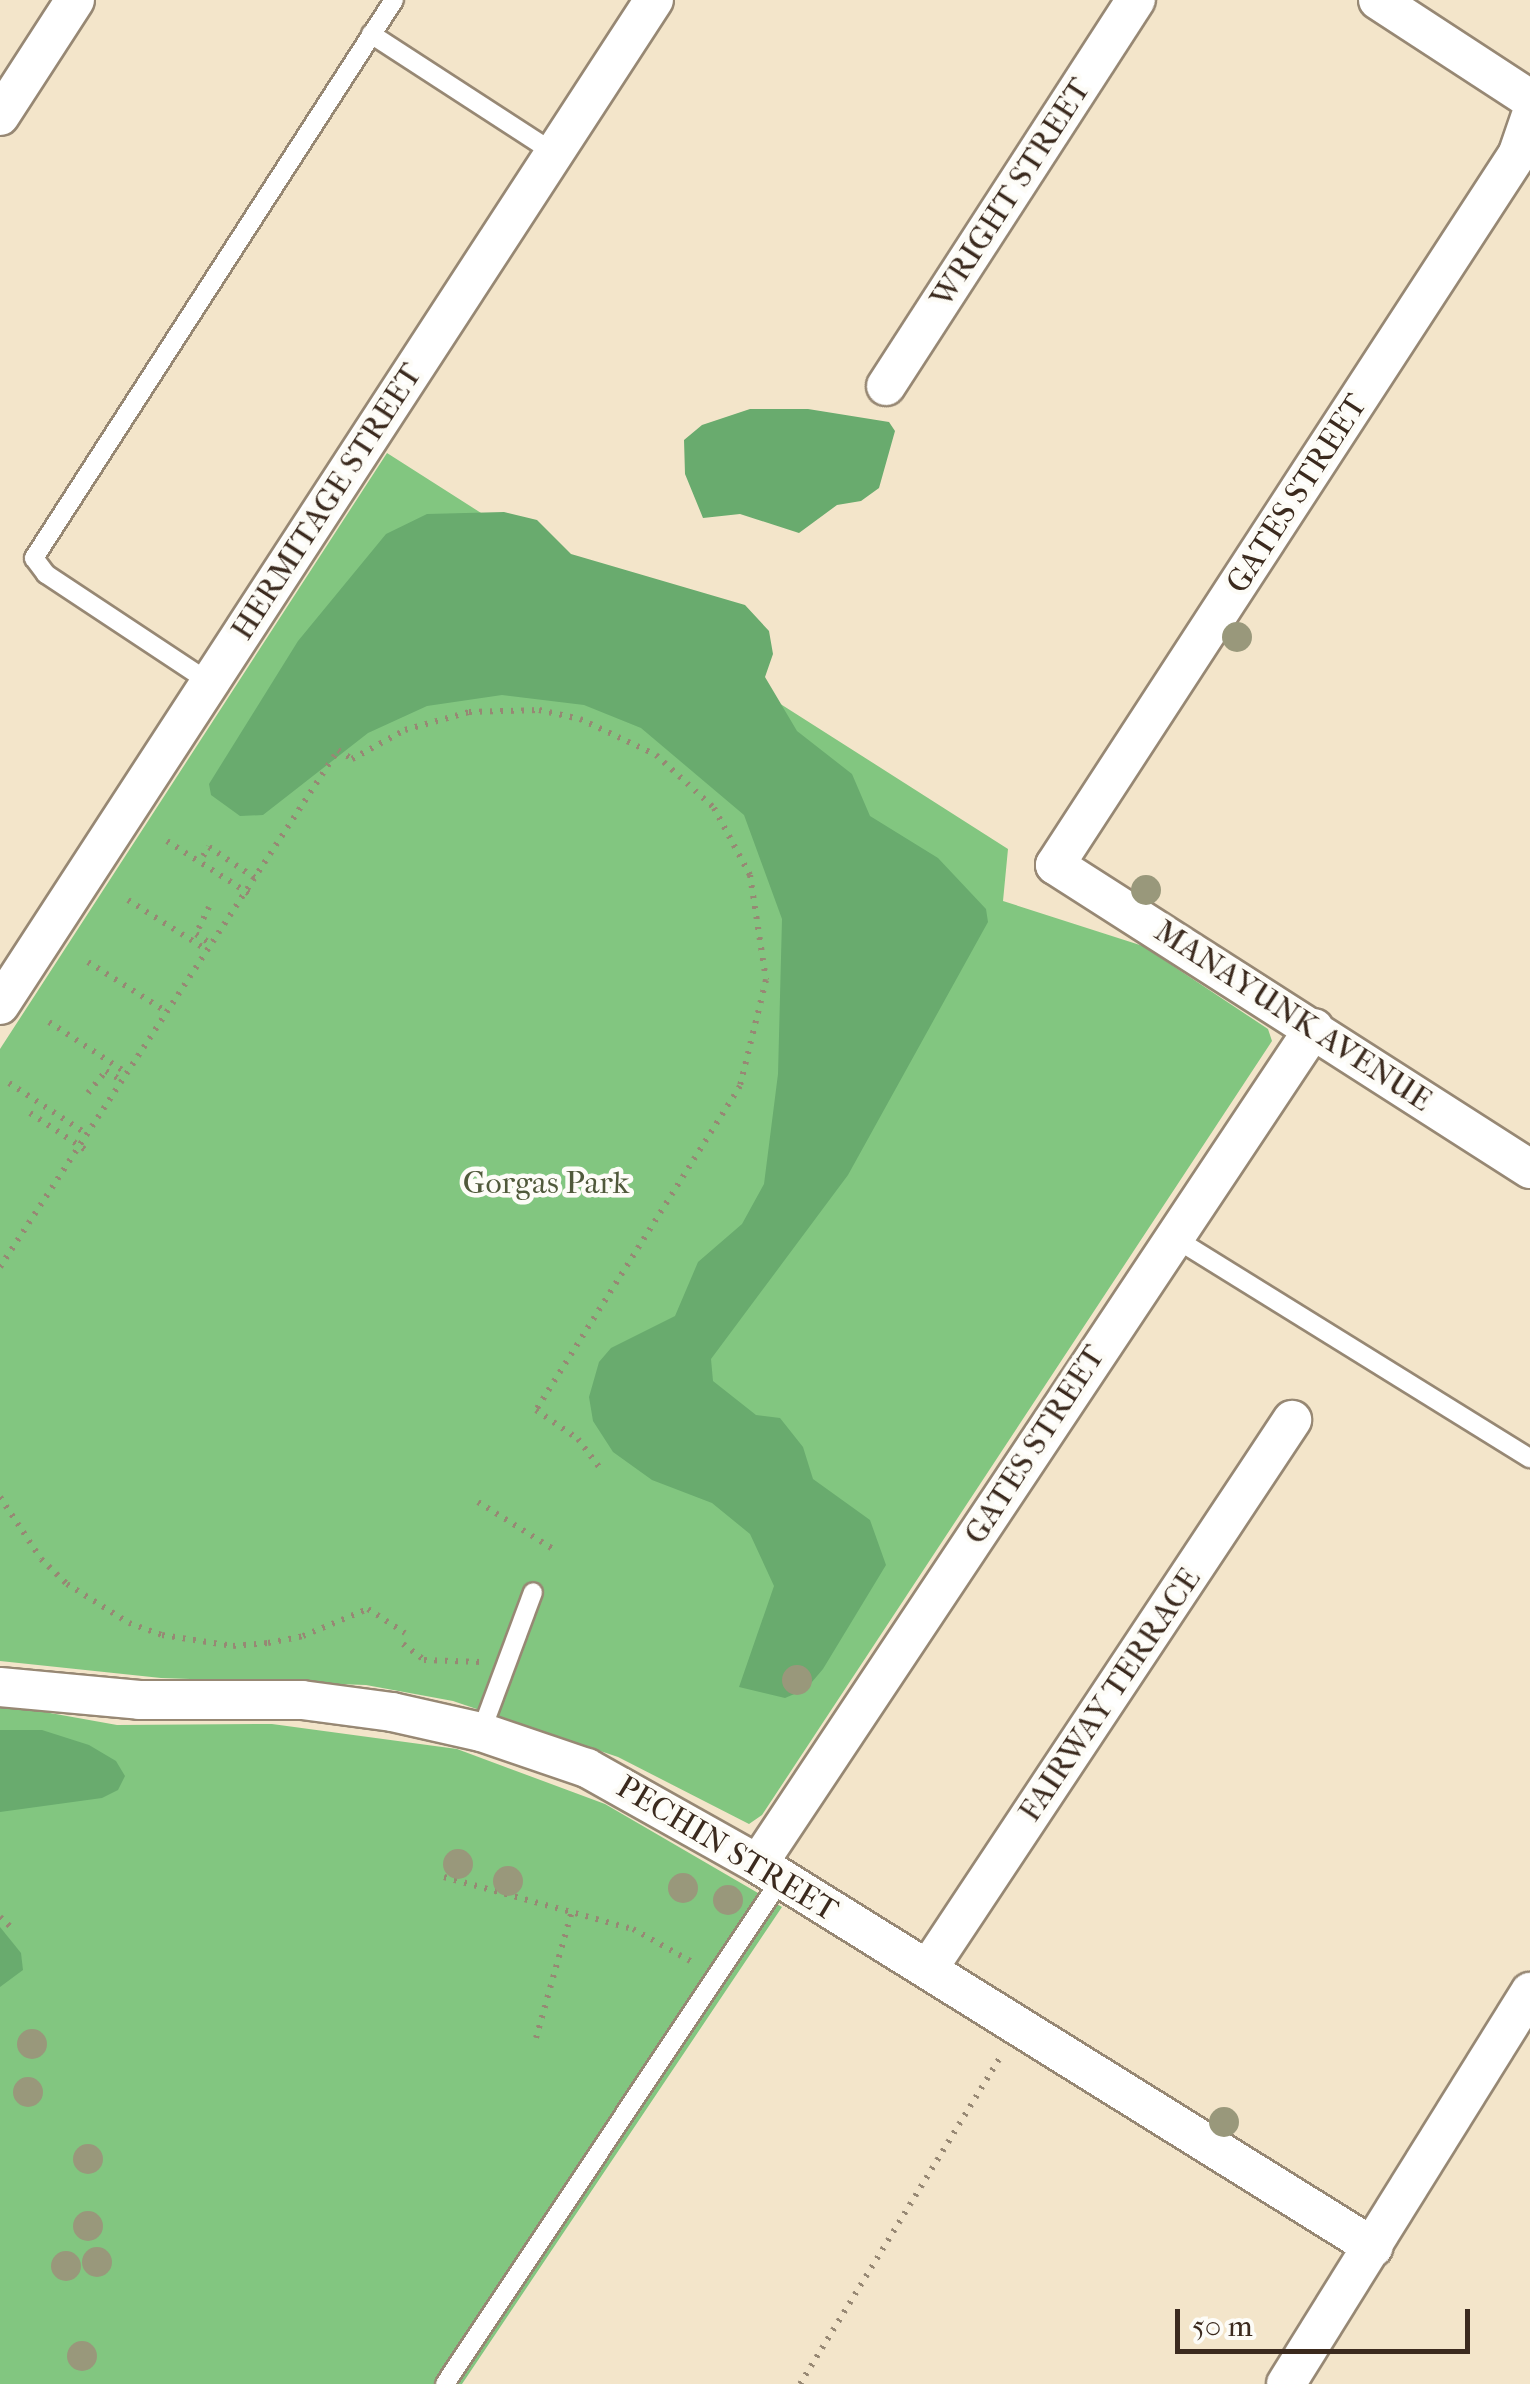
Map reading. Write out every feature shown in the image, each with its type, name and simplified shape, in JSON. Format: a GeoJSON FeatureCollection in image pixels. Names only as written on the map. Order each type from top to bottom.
{"type":"FeatureCollection","features":[{"type":"Feature","properties":{"kind":"street"},"geometry":{"type":"LineString","coordinates":[[0,116],[75,0]]}},
{"type":"Feature","properties":{"kind":"street","name":"HERMITAGE STREET"},"geometry":{"type":"LineString","coordinates":[[0,1005],[654,0]]}},
{"type":"Feature","properties":{"kind":"street","name":"WRIGHT STREET"},"geometry":{"type":"LineString","coordinates":[[886,386],[1136,0]]}},
{"type":"Feature","properties":{"kind":"street"},"geometry":{"type":"LineString","coordinates":[[1378,0],[1530,99]]}},
{"type":"Feature","properties":{"kind":"street","name":"GATES STREET"},"geometry":{"type":"LineString","coordinates":[[1055,865],[1517,155],[1530,118]]}},
{"type":"Feature","properties":{"kind":"street","name":"MANAYUNK AVENUE"},"geometry":{"type":"LineString","coordinates":[[1055,865],[1530,1168]]}},
{"type":"Feature","properties":{"kind":"street","name":"GATES STREET"},"geometry":{"type":"LineString","coordinates":[[769,1871],[1172,1236],[1314,1028]]}},
{"type":"Feature","properties":{"kind":"street","name":"FAIRWAY TERRACE"},"geometry":{"type":"LineString","coordinates":[[928,1969],[1292,1420]]}},
{"type":"Feature","properties":{"kind":"street","name":"PECHIN STREET"},"geometry":{"type":"LineString","coordinates":[[0,1687],[139,1700],[302,1700],[481,1732],[587,1768],[769,1871],[1372,2247]]}},
{"type":"Feature","properties":{"kind":"street"},"geometry":{"type":"LineString","coordinates":[[1286,2384],[1530,1992]]}},
{"type":"Feature","properties":{"kind":"lane"},"geometry":{"type":"LineString","coordinates":[[209,682],[46,574],[34,558],[394,0]]}},
{"type":"Feature","properties":{"kind":"lane"},"geometry":{"type":"LineString","coordinates":[[371,34],[554,153]]}},
{"type":"Feature","properties":{"kind":"lane"},"geometry":{"type":"LineString","coordinates":[[1172,1236],[1530,1458]]}},
{"type":"Feature","properties":{"kind":"lane"},"geometry":{"type":"LineString","coordinates":[[481,1732],[502,1667],[534,1592]]}},
{"type":"Feature","properties":{"kind":"lane"},"geometry":{"type":"LineString","coordinates":[[446,2384],[716,1976],[769,1871]]}},
{"type":"Feature","properties":{"kind":"path"},"geometry":{"type":"LineString","coordinates":[[0,1267],[82,1148],[87,1134],[338,750],[352,759],[435,719],[499,709],[580,719],[656,755],[714,808],[734,841],[760,912],[766,948],[754,1048],[715,1131],[536,1410],[578,1440],[601,1470]]}},
{"type":"Feature","properties":{"kind":"path"},"geometry":{"type":"LineString","coordinates":[[168,841],[248,893]]}},
{"type":"Feature","properties":{"kind":"path"},"geometry":{"type":"LineString","coordinates":[[203,856],[209,848],[255,878]]}},
{"type":"Feature","properties":{"kind":"path"},"geometry":{"type":"LineString","coordinates":[[128,900],[209,947]]}},
{"type":"Feature","properties":{"kind":"path"},"geometry":{"type":"LineString","coordinates":[[208,907],[196,934],[209,947]]}},
{"type":"Feature","properties":{"kind":"path"},"geometry":{"type":"LineString","coordinates":[[88,962],[167,1012]]}},
{"type":"Feature","properties":{"kind":"path"},"geometry":{"type":"LineString","coordinates":[[48,1022],[127,1072]]}},
{"type":"Feature","properties":{"kind":"path"},"geometry":{"type":"LineString","coordinates":[[88,1094],[106,1071],[122,1081]]}},
{"type":"Feature","properties":{"kind":"path"},"geometry":{"type":"LineString","coordinates":[[8,1083],[87,1134]]}},
{"type":"Feature","properties":{"kind":"path"},"geometry":{"type":"LineString","coordinates":[[30,1113],[82,1148]]}},
{"type":"Feature","properties":{"kind":"path"},"geometry":{"type":"LineString","coordinates":[[0,1497],[67,1584],[129,1623],[162,1635],[232,1646],[268,1643],[368,1608],[405,1632]]}},
{"type":"Feature","properties":{"kind":"path"},"geometry":{"type":"LineString","coordinates":[[478,1502],[556,1551]]}},
{"type":"Feature","properties":{"kind":"path"},"geometry":{"type":"LineString","coordinates":[[403,1644],[424,1660],[468,1659],[502,1667]]}},
{"type":"Feature","properties":{"kind":"path"},"geometry":{"type":"LineString","coordinates":[[444,1876],[648,1935],[716,1976]]}},
{"type":"Feature","properties":{"kind":"path"},"geometry":{"type":"LineString","coordinates":[[536,2038],[571,1914]]}},
{"type":"Feature","properties":{"kind":"path"},"geometry":{"type":"LineString","coordinates":[[0,1918],[12,1928]]}},
{"type":"Feature","properties":{"kind":"path"},"geometry":{"type":"LineString","coordinates":[[800,2384],[993,2069]]}},
{"type":"Feature","properties":{"kind":"green space"},"geometry":{"type":"Polygon","coordinates":[[[750,409],[808,409],[889,422],[895,431],[879,488],[861,501],[837,505],[799,533],[740,514],[703,518],[685,474],[684,440],[702,425],[750,409]]]}},
{"type":"Feature","properties":{"kind":"green space","name":"Gorgas Park"},"geometry":{"type":"Polygon","coordinates":[[[387,453],[1008,849],[1003,901],[1143,946],[1268,1029],[1272,1041],[762,1815],[749,1824],[618,1757],[453,1701],[366,1685],[161,1678],[0,1661],[0,1049],[387,453]]]}},
{"type":"Feature","properties":{"kind":"green space"},"geometry":{"type":"Polygon","coordinates":[[[504,512],[537,520],[571,554],[745,605],[769,631],[773,654],[765,677],[797,731],[852,774],[870,816],[938,858],[986,909],[988,922],[848,1175],[711,1359],[713,1381],[756,1415],[780,1418],[803,1447],[813,1479],[870,1520],[886,1565],[823,1669],[806,1689],[785,1698],[739,1687],[774,1586],[750,1534],[712,1503],[652,1480],[613,1452],[593,1421],[589,1397],[599,1362],[611,1348],[675,1316],[698,1262],[742,1224],[764,1184],[778,1074],[782,919],[744,815],[641,728],[584,705],[502,695],[427,706],[368,733],[263,815],[240,816],[211,795],[209,784],[298,641],[386,534],[427,514],[504,512]]]}},
{"type":"Feature","properties":{"kind":"green space"},"geometry":{"type":"Polygon","coordinates":[[[0,1704],[117,1725],[272,1724],[457,1749],[605,1804],[782,1907],[462,2384],[0,2384],[0,1704]]]}},
{"type":"Feature","properties":{"kind":"green space"},"geometry":{"type":"Polygon","coordinates":[[[0,1730],[42,1730],[89,1745],[116,1761],[125,1776],[118,1790],[102,1798],[0,1812],[0,1730]]]}},
{"type":"Feature","properties":{"kind":"green space"},"geometry":{"type":"Polygon","coordinates":[[[0,1927],[21,1953],[23,1970],[0,1987],[0,1927]]]}}]}
